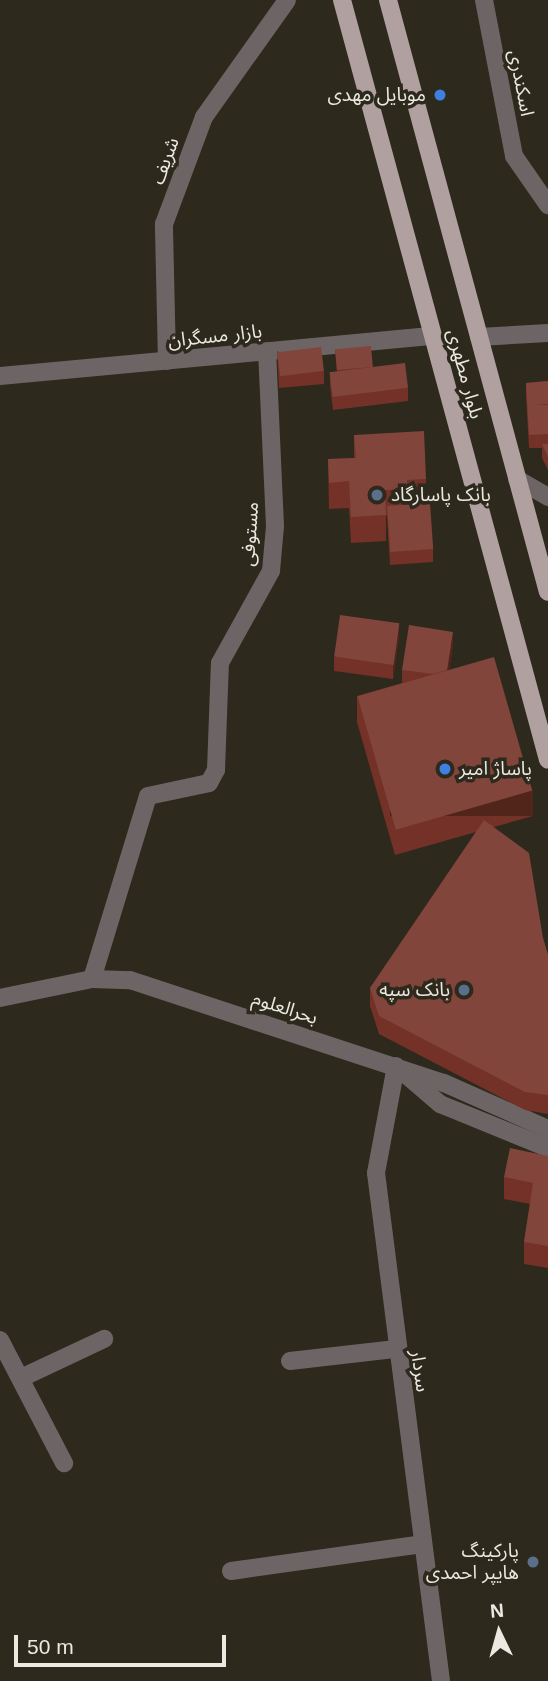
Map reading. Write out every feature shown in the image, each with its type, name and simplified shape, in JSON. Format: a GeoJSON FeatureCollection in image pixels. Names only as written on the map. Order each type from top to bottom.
{"type":"FeatureCollection","features":[{"type":"Feature","properties":{"kind":"main road","name":"بلوار مطهری"},"geometry":{"type":"LineString","coordinates":[[342,0],[548,760]]}},
{"type":"Feature","properties":{"kind":"main road","name":"بلوار مطهری"},"geometry":{"type":"LineString","coordinates":[[388,0],[548,592]]}},
{"type":"Feature","properties":{"kind":"street","name":"شریف"},"geometry":{"type":"LineString","coordinates":[[167,362],[164,225],[204,117],[286,0]]}},
{"type":"Feature","properties":{"kind":"street","name":"اسکندری"},"geometry":{"type":"LineString","coordinates":[[484,0],[514,156],[548,205]]}},
{"type":"Feature","properties":{"kind":"street"},"geometry":{"type":"LineString","coordinates":[[479,338],[548,333]]}},
{"type":"Feature","properties":{"kind":"street","name":"بازار مسگران"},"geometry":{"type":"LineString","coordinates":[[0,376],[433,336]]}},
{"type":"Feature","properties":{"kind":"street","name":"مستوفی"},"geometry":{"type":"LineString","coordinates":[[92,979],[148,796],[209,783],[216,770],[220,663],[271,570],[275,526],[267,351]]}},
{"type":"Feature","properties":{"kind":"street"},"geometry":{"type":"LineString","coordinates":[[517,479],[548,497]]}},
{"type":"Feature","properties":{"kind":"street","name":"بحرالعلوم"},"geometry":{"type":"LineString","coordinates":[[0,998],[92,979],[130,980],[396,1066],[548,1129]]}},
{"type":"Feature","properties":{"kind":"street"},"geometry":{"type":"LineString","coordinates":[[396,1066],[440,1104],[548,1148]]}},
{"type":"Feature","properties":{"kind":"street","name":"سردار"},"geometry":{"type":"LineString","coordinates":[[396,1066],[376,1173],[433,1641],[441,1681]]}},
{"type":"Feature","properties":{"kind":"street"},"geometry":{"type":"LineString","coordinates":[[21,1378],[104,1339]]}},
{"type":"Feature","properties":{"kind":"street"},"geometry":{"type":"LineString","coordinates":[[0,1340],[64,1463]]}},
{"type":"Feature","properties":{"kind":"street"},"geometry":{"type":"LineString","coordinates":[[290,1362],[396,1349]]}},
{"type":"Feature","properties":{"kind":"street"},"geometry":{"type":"LineString","coordinates":[[231,1570],[422,1544]]}},
{"type":"Feature","properties":{"kind":"street"},"geometry":{"type":"LineString","coordinates":[[433,1641],[434,1681]]}},
{"type":"Feature","properties":{"kind":"building"},"geometry":{"type":"Polygon","coordinates":[[[371,346],[373,367],[337,370],[335,349],[371,346]]]}},
{"type":"Feature","properties":{"kind":"building"},"geometry":{"type":"Polygon","coordinates":[[[321,347],[324,371],[280,376],[277,352],[321,347]]]}},
{"type":"Feature","properties":{"kind":"building"},"geometry":{"type":"Polygon","coordinates":[[[405,363],[408,388],[333,397],[330,372],[405,363]]]}},
{"type":"Feature","properties":{"kind":"building"},"geometry":{"type":"Polygon","coordinates":[[[548,381],[548,404],[536,405],[548,405],[548,434],[529,435],[526,383],[548,381]]]}},
{"type":"Feature","properties":{"kind":"building"},"geometry":{"type":"Polygon","coordinates":[[[424,431],[426,479],[407,480],[407,489],[385,490],[386,515],[351,517],[349,481],[329,483],[328,459],[356,458],[354,435],[424,431]]]}},
{"type":"Feature","properties":{"kind":"building"},"geometry":{"type":"Polygon","coordinates":[[[542,444],[548,444],[548,457],[542,444]]]}},
{"type":"Feature","properties":{"kind":"building"},"geometry":{"type":"Polygon","coordinates":[[[430,503],[433,549],[390,552],[387,506],[430,503]]]}},
{"type":"Feature","properties":{"kind":"building"},"geometry":{"type":"Polygon","coordinates":[[[340,615],[399,623],[394,665],[334,657],[340,615]]]}},
{"type":"Feature","properties":{"kind":"building"},"geometry":{"type":"Polygon","coordinates":[[[409,625],[453,632],[447,670],[433,674],[402,670],[409,625]]]}},
{"type":"Feature","properties":{"kind":"building","name":"پاساژ امیر"},"geometry":{"type":"Polygon","coordinates":[[[494,657],[532,791],[396,830],[358,696],[494,657]]]}},
{"type":"Feature","properties":{"kind":"building","name":"بانک سپه"},"geometry":{"type":"Polygon","coordinates":[[[484,820],[529,853],[548,955],[548,1095],[525,1092],[379,1016],[370,988],[484,820]]]}},
{"type":"Feature","properties":{"kind":"building"},"geometry":{"type":"Polygon","coordinates":[[[510,1148],[548,1156],[548,1246],[524,1242],[533,1183],[504,1177],[510,1148]]]}},
{"type":"Feature","properties":{"kind":"place","name":"موبایل مهدی"},"geometry":{"type":"Point","coordinates":[440,95]}},
{"type":"Feature","properties":{"kind":"place","name":"بانک پاسارگاد"},"geometry":{"type":"Point","coordinates":[377,495]}},
{"type":"Feature","properties":{"kind":"place","name":"پاساژ امیر"},"geometry":{"type":"Point","coordinates":[445,769]}},
{"type":"Feature","properties":{"kind":"place","name":"بانک سپه"},"geometry":{"type":"Point","coordinates":[464,990]}},
{"type":"Feature","properties":{"kind":"place","name":"پارکینگ هایپر احمدی"},"geometry":{"type":"Point","coordinates":[533,1562]}}]}
